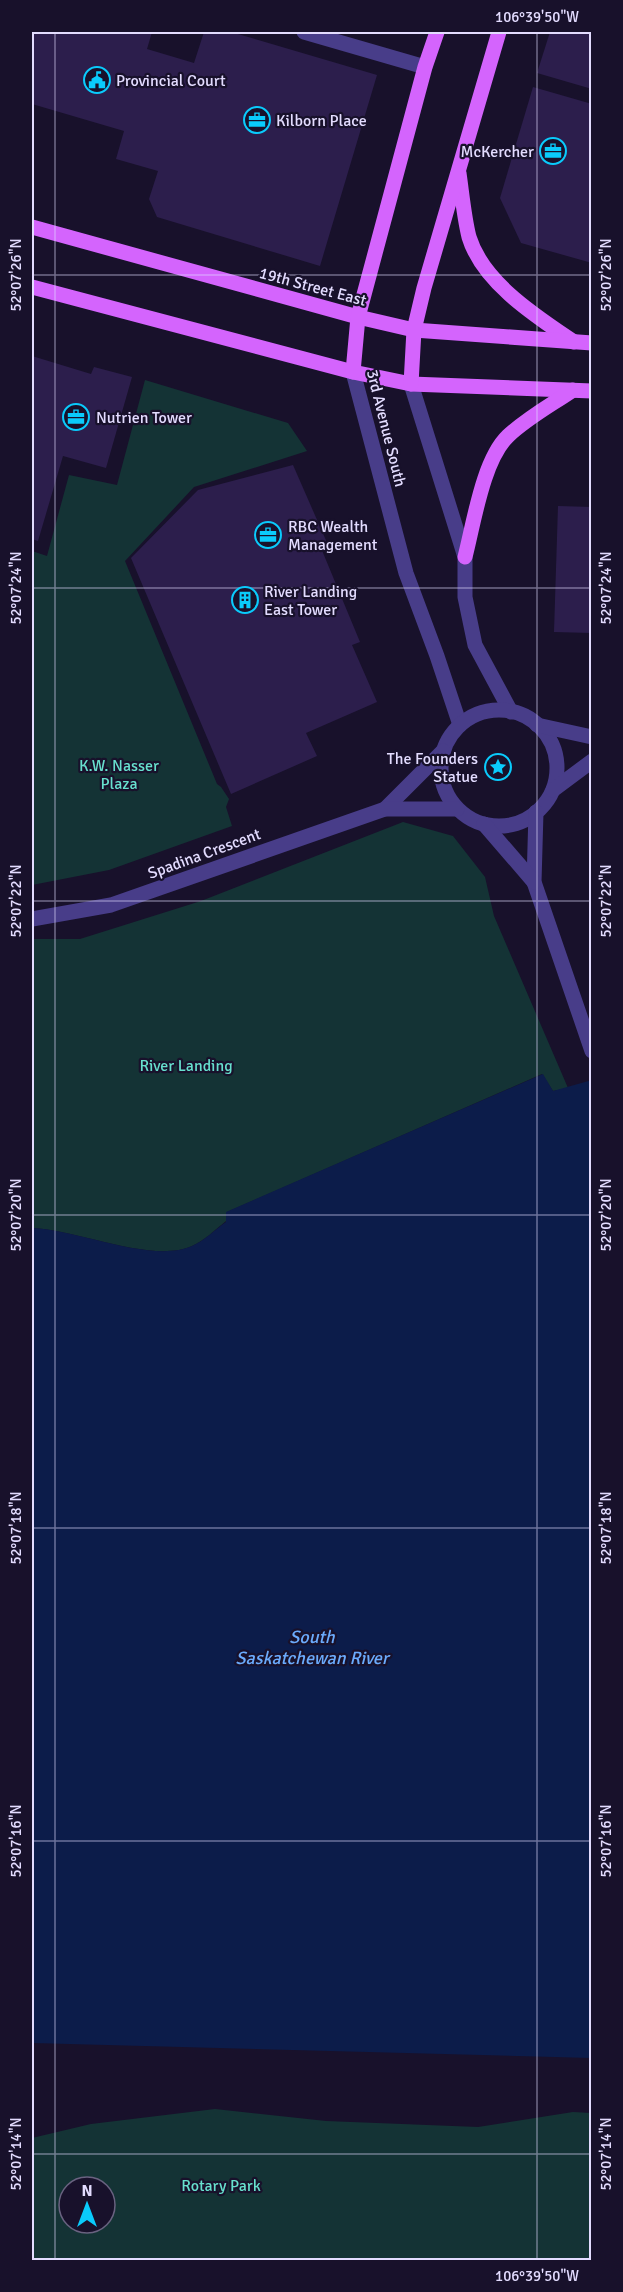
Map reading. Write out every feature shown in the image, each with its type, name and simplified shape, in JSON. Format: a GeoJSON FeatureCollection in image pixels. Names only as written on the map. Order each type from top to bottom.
{"type":"FeatureCollection","features":[{"type":"Feature","properties":{"kind":"main road","name":"3rd Avenue South"},"geometry":{"type":"LineString","coordinates":[[353,372],[358,317],[436,32]]}},
{"type":"Feature","properties":{"kind":"main road","name":"3rd Avenue South"},"geometry":{"type":"LineString","coordinates":[[411,384],[414,330],[424,288],[499,32]]}},
{"type":"Feature","properties":{"kind":"main road"},"geometry":{"type":"LineString","coordinates":[[458,169],[470,238],[486,268],[518,304],[584,343]]}},
{"type":"Feature","properties":{"kind":"main road","name":"19th Street East"},"geometry":{"type":"LineString","coordinates":[[32,227],[358,317],[414,330],[584,343]]}},
{"type":"Feature","properties":{"kind":"main road"},"geometry":{"type":"LineString","coordinates":[[32,287],[353,372],[411,384],[591,391]]}},
{"type":"Feature","properties":{"kind":"main road"},"geometry":{"type":"LineString","coordinates":[[465,557],[486,474],[493,456],[507,437],[521,425],[573,390]]}},
{"type":"Feature","properties":{"kind":"street"},"geometry":{"type":"LineString","coordinates":[[304,32],[425,67]]}},
{"type":"Feature","properties":{"kind":"street","name":"3rd Avenue South"},"geometry":{"type":"LineString","coordinates":[[353,372],[406,573],[460,725]]}},
{"type":"Feature","properties":{"kind":"street","name":"3rd Avenue South"},"geometry":{"type":"LineString","coordinates":[[411,384],[465,557],[465,597],[475,645],[510,712]]}},
{"type":"Feature","properties":{"kind":"street"},"geometry":{"type":"LineString","coordinates":[[552,790],[557,770],[556,759],[546,734],[524,716],[497,710],[472,716],[450,736],[443,751],[442,782],[450,800],[457,809],[484,825],[501,826],[516,823],[536,812],[552,790],[591,761]]}},
{"type":"Feature","properties":{"kind":"street"},"geometry":{"type":"LineString","coordinates":[[537,725],[591,737]]}},
{"type":"Feature","properties":{"kind":"street","name":"Spadina Crescent"},"geometry":{"type":"LineString","coordinates":[[385,809],[443,751]]}},
{"type":"Feature","properties":{"kind":"street","name":"Spadina Crescent"},"geometry":{"type":"LineString","coordinates":[[32,919],[111,904],[385,809],[457,809]]}},
{"type":"Feature","properties":{"kind":"street"},"geometry":{"type":"LineString","coordinates":[[536,812],[534,882],[591,1051]]}},
{"type":"Feature","properties":{"kind":"street"},"geometry":{"type":"LineString","coordinates":[[484,825],[534,882]]}},
{"type":"Feature","properties":{"kind":"green space","name":"K.W. Nasser Plaza"},"geometry":{"type":"Polygon","coordinates":[[[145,380],[288,423],[307,451],[194,487],[125,561],[217,784],[229,799],[226,807],[232,826],[109,870],[32,885],[32,551],[47,556],[69,475],[117,485],[145,380]]]}},
{"type":"Feature","properties":{"kind":"green space","name":"River Landing"},"geometry":{"type":"Polygon","coordinates":[[[403,822],[453,836],[485,877],[494,916],[568,1088],[553,1091],[542,1074],[227,1212],[226,1221],[192,1246],[157,1251],[32,1228],[32,939],[80,939],[201,901],[403,822]]]}},
{"type":"Feature","properties":{"kind":"green space","name":"Rotary Park"},"geometry":{"type":"Polygon","coordinates":[[[215,2109],[326,2121],[478,2127],[573,2112],[591,2113],[591,2260],[32,2260],[32,2138],[91,2124],[215,2109]]]}},
{"type":"Feature","properties":{"kind":"water","name":"South Saskatchewan River"},"geometry":{"type":"Polygon","coordinates":[[[543,1074],[553,1091],[592,1080],[591,2058],[32,2043],[32,1228],[156,1251],[192,1246],[226,1222],[226,1212],[543,1074]]]}},
{"type":"Feature","properties":{"kind":"building","name":"Kilborn Place"},"geometry":{"type":"Polygon","coordinates":[[[32,32],[152,32],[147,49],[194,63],[204,32],[231,32],[377,75],[320,266],[157,217],[149,199],[158,171],[116,159],[124,131],[32,104],[32,32]]]}},
{"type":"Feature","properties":{"kind":"building"},"geometry":{"type":"Polygon","coordinates":[[[550,32],[592,32],[592,89],[537,73],[550,32]]]}},
{"type":"Feature","properties":{"kind":"building","name":"McKercher"},"geometry":{"type":"Polygon","coordinates":[[[533,87],[592,104],[592,263],[521,243],[500,198],[533,87]]]}},
{"type":"Feature","properties":{"kind":"building","name":"Nutrien Tower"},"geometry":{"type":"Polygon","coordinates":[[[32,356],[91,374],[94,367],[132,377],[106,468],[63,456],[38,541],[32,539],[32,356]]]}},
{"type":"Feature","properties":{"kind":"building","name":"River Landing East Tower"},"geometry":{"type":"Polygon","coordinates":[[[293,465],[328,545],[321,548],[360,642],[352,645],[377,702],[306,733],[317,756],[231,794],[131,558],[198,490],[293,465]]]}},
{"type":"Feature","properties":{"kind":"building"},"geometry":{"type":"Polygon","coordinates":[[[558,506],[592,507],[592,633],[554,632],[558,506]]]}},
{"type":"Feature","properties":{"kind":"place","name":"Provincial Court"},"geometry":{"type":"Point","coordinates":[97,80]}},
{"type":"Feature","properties":{"kind":"place","name":"Kilborn Place"},"geometry":{"type":"Point","coordinates":[257,120]}},
{"type":"Feature","properties":{"kind":"place","name":"McKercher"},"geometry":{"type":"Point","coordinates":[553,151]}},
{"type":"Feature","properties":{"kind":"place","name":"Nutrien Tower"},"geometry":{"type":"Point","coordinates":[76,417]}},
{"type":"Feature","properties":{"kind":"place","name":"RBC Wealth Management"},"geometry":{"type":"Point","coordinates":[268,535]}},
{"type":"Feature","properties":{"kind":"place","name":"River Landing East Tower"},"geometry":{"type":"Point","coordinates":[245,600]}},
{"type":"Feature","properties":{"kind":"place","name":"The Founders Statue"},"geometry":{"type":"Point","coordinates":[498,767]}}]}
